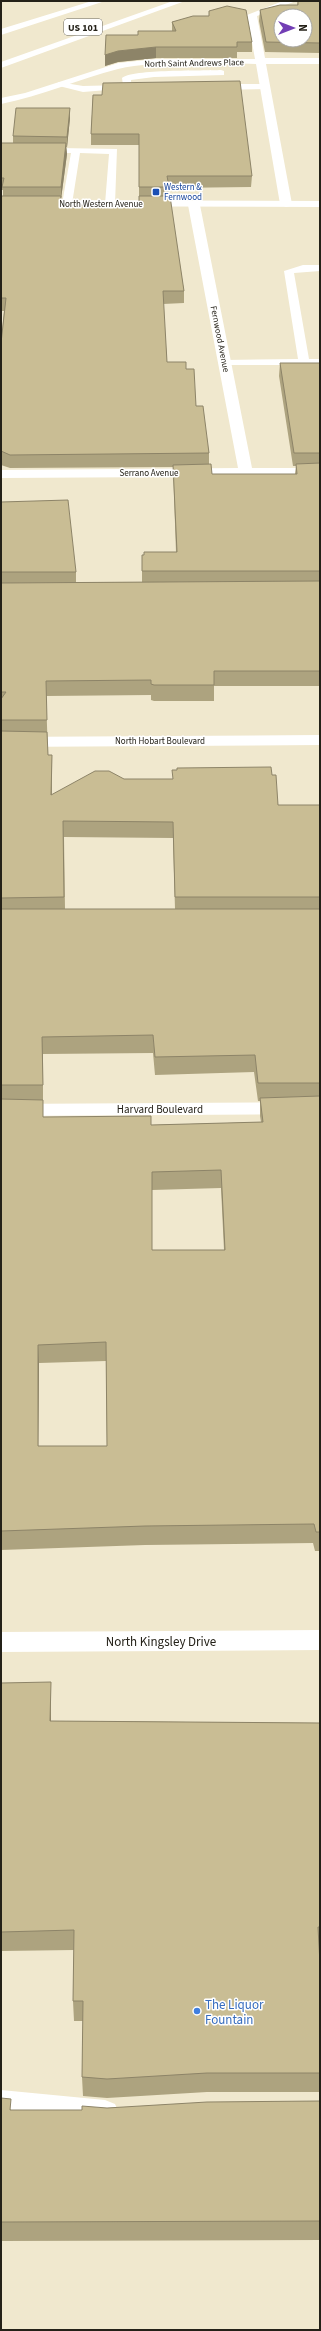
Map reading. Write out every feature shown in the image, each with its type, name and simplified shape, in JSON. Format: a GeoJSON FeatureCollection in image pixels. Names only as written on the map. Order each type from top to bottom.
{"type":"FeatureCollection","features":[{"type":"Feature","properties":{"kind":"main road","name":"US 101"},"geometry":{"type":"LineString","coordinates":[[1,32],[101,1]]}},
{"type":"Feature","properties":{"kind":"main road","name":"US 101"},"geometry":{"type":"LineString","coordinates":[[44,39],[165,1]]}},
{"type":"Feature","properties":{"kind":"main road"},"geometry":{"type":"LineString","coordinates":[[1,65],[181,1]]}},
{"type":"Feature","properties":{"kind":"main road"},"geometry":{"type":"LineString","coordinates":[[286,204],[266,86],[252,15],[292,1]]}},
{"type":"Feature","properties":{"kind":"main road","name":"North Saint Andrews Place"},"geometry":{"type":"LineString","coordinates":[[1,101],[28,96],[111,68],[156,62],[320,61]]}},
{"type":"Feature","properties":{"kind":"main road","name":"North Western Avenue"},"geometry":{"type":"LineString","coordinates":[[1,204],[320,204]]}},
{"type":"Feature","properties":{"kind":"main road","name":"Fernwood Avenue"},"geometry":{"type":"LineString","coordinates":[[194,205],[246,472]]}},
{"type":"Feature","properties":{"kind":"main road","name":"Serrano Avenue"},"geometry":{"type":"LineString","coordinates":[[1,474],[320,472]]}},
{"type":"Feature","properties":{"kind":"main road","name":"North Hobart Boulevard"},"geometry":{"type":"LineString","coordinates":[[1,742],[320,740]]}},
{"type":"Feature","properties":{"kind":"main road","name":"Harvard Boulevard"},"geometry":{"type":"LineString","coordinates":[[1,1110],[320,1108]]}},
{"type":"Feature","properties":{"kind":"main road","name":"North Kingsley Drive"},"geometry":{"type":"LineString","coordinates":[[1,1642],[320,1640]]}},
{"type":"Feature","properties":{"kind":"lane"},"geometry":{"type":"LineString","coordinates":[[111,68],[136,75]]}},
{"type":"Feature","properties":{"kind":"lane"},"geometry":{"type":"LineString","coordinates":[[59,85],[83,89],[141,87],[127,84],[126,78],[136,75],[221,74]]}},
{"type":"Feature","properties":{"kind":"lane"},"geometry":{"type":"LineString","coordinates":[[202,87],[266,86]]}},
{"type":"Feature","properties":{"kind":"lane"},"geometry":{"type":"LineString","coordinates":[[1,150],[114,151],[110,204]]}},
{"type":"Feature","properties":{"kind":"lane"},"geometry":{"type":"LineString","coordinates":[[67,204],[76,151]]}},
{"type":"Feature","properties":{"kind":"lane"},"geometry":{"type":"LineString","coordinates":[[304,362],[289,271],[303,268],[320,268]]}},
{"type":"Feature","properties":{"kind":"lane"},"geometry":{"type":"LineString","coordinates":[[225,363],[320,362]]}},
{"type":"Feature","properties":{"kind":"lane"},"geometry":{"type":"LineString","coordinates":[[1,2103],[107,2113],[130,2112]]}},
{"type":"Feature","properties":{"kind":"building"},"geometry":{"type":"Polygon","coordinates":[[[298,1],[320,1],[320,43],[313,43],[313,8],[273,8],[273,42],[266,42],[260,10],[280,5],[298,5],[298,1]]]}},
{"type":"Feature","properties":{"kind":"building"},"geometry":{"type":"Polygon","coordinates":[[[227,6],[246,10],[252,42],[237,42],[237,47],[156,47],[118,51],[105,55],[106,35],[138,35],[138,31],[176,31],[172,22],[193,16],[209,16],[209,11],[227,6]]]}},
{"type":"Feature","properties":{"kind":"building"},"geometry":{"type":"Polygon","coordinates":[[[240,81],[252,176],[167,176],[169,187],[139,187],[139,134],[91,134],[93,95],[102,95],[103,83],[240,81]]]}},
{"type":"Feature","properties":{"kind":"building"},"geometry":{"type":"Polygon","coordinates":[[[16,108],[70,108],[67,137],[13,136],[16,108]]]}},
{"type":"Feature","properties":{"kind":"building"},"geometry":{"type":"Polygon","coordinates":[[[1,143],[66,143],[61,187],[2,187],[4,178],[1,178],[1,143]]]}},
{"type":"Feature","properties":{"kind":"building"},"geometry":{"type":"Polygon","coordinates":[[[1,196],[61,196],[60,205],[139,205],[139,196],[170,196],[184,291],[163,291],[167,362],[186,362],[186,369],[194,369],[196,406],[203,406],[209,453],[10,455],[1,451],[1,343],[6,298],[1,298],[1,196]]]}},
{"type":"Feature","properties":{"kind":"building"},"geometry":{"type":"Polygon","coordinates":[[[280,363],[320,363],[320,453],[294,453],[280,363]]]}},
{"type":"Feature","properties":{"kind":"building"},"geometry":{"type":"Polygon","coordinates":[[[320,463],[320,571],[142,571],[142,555],[144,555],[144,552],[177,552],[173,465],[211,464],[212,474],[297,474],[296,464],[320,463]]]}},
{"type":"Feature","properties":{"kind":"building"},"geometry":{"type":"Polygon","coordinates":[[[68,500],[76,572],[1,572],[1,502],[68,500]]]}},
{"type":"Feature","properties":{"kind":"building"},"geometry":{"type":"Polygon","coordinates":[[[320,581],[320,671],[214,671],[214,685],[154,685],[151,684],[151,680],[46,681],[47,720],[1,720],[1,699],[6,692],[1,692],[1,583],[320,581]]]}},
{"type":"Feature","properties":{"kind":"building"},"geometry":{"type":"Polygon","coordinates":[[[1,731],[47,732],[48,755],[52,755],[51,795],[95,771],[109,771],[124,779],[173,779],[172,770],[177,770],[177,768],[271,767],[272,775],[276,775],[278,805],[320,805],[320,897],[175,897],[173,822],[63,821],[64,897],[1,898],[1,731]]]}},
{"type":"Feature","properties":{"kind":"building"},"geometry":{"type":"Polygon","coordinates":[[[1,909],[320,909],[320,1083],[258,1083],[255,1055],[155,1057],[153,1035],[42,1037],[43,1085],[1,1085],[1,909]]]}},
{"type":"Feature","properties":{"kind":"building"},"geometry":{"type":"Polygon","coordinates":[[[320,1096],[320,1532],[316,1532],[314,1524],[145,1526],[1,1531],[1,1099],[43,1100],[43,1117],[151,1116],[151,1125],[263,1122],[260,1098],[320,1096]],[[221,1170],[152,1172],[152,1250],[225,1250],[221,1170]],[[106,1342],[38,1345],[38,1446],[107,1446],[106,1342]]]}},
{"type":"Feature","properties":{"kind":"building"},"geometry":{"type":"Polygon","coordinates":[[[51,1682],[50,1721],[320,1723],[320,1927],[318,1927],[320,1964],[320,2073],[207,2073],[107,2079],[82,2077],[83,2001],[73,2001],[74,1930],[1,1932],[1,1683],[51,1682]]]}},
{"type":"Feature","properties":{"kind":"building"},"geometry":{"type":"Polygon","coordinates":[[[1,2098],[11,2099],[10,2110],[82,2110],[82,2106],[107,2108],[207,2102],[320,2101],[320,2221],[1,2222],[1,2098]]]}},
{"type":"Feature","properties":{"kind":"place","name":"Western & Fernwood"},"geometry":{"type":"Point","coordinates":[156,192]}},
{"type":"Feature","properties":{"kind":"place","name":"The Liquor Fountain"},"geometry":{"type":"Point","coordinates":[197,2011]}}]}
